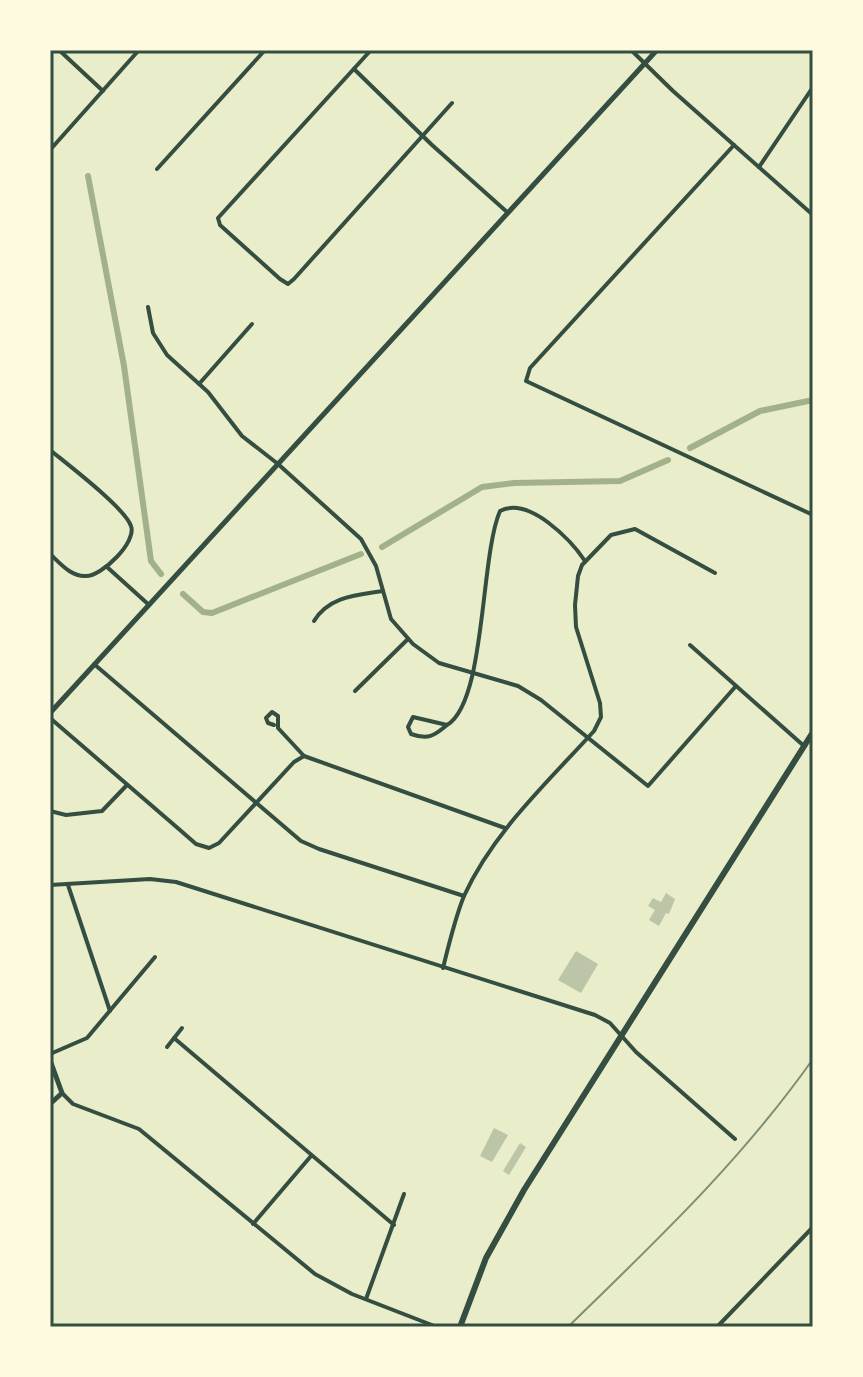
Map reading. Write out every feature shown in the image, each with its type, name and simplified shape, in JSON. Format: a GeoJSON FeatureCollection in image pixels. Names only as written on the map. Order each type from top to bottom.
{"type":"FeatureCollection","features":[{"type":"Feature","properties":{"kind":"highway"},"geometry":{"type":"LineString","coordinates":[[460,1327],[473,1288],[493,1245],[621,1034],[813,732]]}},
{"type":"Feature","properties":{"kind":"street"},"geometry":{"type":"LineString","coordinates":[[59,50],[103,91]]}},
{"type":"Feature","properties":{"kind":"street"},"geometry":{"type":"LineString","coordinates":[[50,150],[139,50]]}},
{"type":"Feature","properties":{"kind":"street"},"geometry":{"type":"LineString","coordinates":[[157,169],[265,50]]}},
{"type":"Feature","properties":{"kind":"street"},"geometry":{"type":"LineString","coordinates":[[371,50],[217,221],[266,268],[288,284],[452,103]]}},
{"type":"Feature","properties":{"kind":"street"},"geometry":{"type":"LineString","coordinates":[[631,50],[813,215]]}},
{"type":"Feature","properties":{"kind":"street"},"geometry":{"type":"LineString","coordinates":[[304,756],[294,762],[219,843],[209,848],[196,844],[50,716],[148,604],[657,50]]}},
{"type":"Feature","properties":{"kind":"street"},"geometry":{"type":"LineString","coordinates":[[354,69],[423,137],[507,212]]}},
{"type":"Feature","properties":{"kind":"street"},"geometry":{"type":"LineString","coordinates":[[759,167],[813,87]]}},
{"type":"Feature","properties":{"kind":"street"},"geometry":{"type":"LineString","coordinates":[[734,145],[530,368],[525,378],[537,388],[813,515]]}},
{"type":"Feature","properties":{"kind":"street"},"geometry":{"type":"LineString","coordinates":[[148,307],[157,343],[219,405],[242,436],[361,539],[376,566],[391,619],[431,659],[508,683],[529,693],[648,786],[736,686]]}},
{"type":"Feature","properties":{"kind":"street"},"geometry":{"type":"LineString","coordinates":[[199,384],[252,324]]}},
{"type":"Feature","properties":{"kind":"street"},"geometry":{"type":"LineString","coordinates":[[50,450],[130,522],[132,529],[129,542],[98,574],[80,576],[67,570],[50,554]]}},
{"type":"Feature","properties":{"kind":"street"},"geometry":{"type":"LineString","coordinates":[[447,725],[413,717],[408,727],[411,734],[425,738],[437,733],[456,719],[461,711],[472,674],[498,515],[504,509],[515,509],[543,520],[570,540],[585,561]]}},
{"type":"Feature","properties":{"kind":"street"},"geometry":{"type":"LineString","coordinates":[[443,968],[464,896],[506,828],[597,726],[601,712],[575,616],[578,576],[585,561],[611,535],[635,529],[715,573]]}},
{"type":"Feature","properties":{"kind":"street"},"geometry":{"type":"LineString","coordinates":[[107,567],[148,604]]}},
{"type":"Feature","properties":{"kind":"street"},"geometry":{"type":"LineString","coordinates":[[314,621],[322,609],[343,597],[383,591]]}},
{"type":"Feature","properties":{"kind":"street"},"geometry":{"type":"LineString","coordinates":[[355,691],[408,639]]}},
{"type":"Feature","properties":{"kind":"street"},"geometry":{"type":"LineString","coordinates":[[690,645],[804,746]]}},
{"type":"Feature","properties":{"kind":"street"},"geometry":{"type":"LineString","coordinates":[[94,664],[307,844],[464,896]]}},
{"type":"Feature","properties":{"kind":"street"},"geometry":{"type":"LineString","coordinates":[[274,725],[268,723],[266,718],[272,712],[278,716],[278,728],[304,756],[506,828]]}},
{"type":"Feature","properties":{"kind":"street"},"geometry":{"type":"LineString","coordinates":[[50,811],[66,815],[102,811],[127,785]]}},
{"type":"Feature","properties":{"kind":"street"},"geometry":{"type":"LineString","coordinates":[[50,885],[150,879],[176,882],[595,1015],[610,1023],[636,1052],[735,1139]]}},
{"type":"Feature","properties":{"kind":"street"},"geometry":{"type":"LineString","coordinates":[[68,885],[110,1011]]}},
{"type":"Feature","properties":{"kind":"street"},"geometry":{"type":"LineString","coordinates":[[50,1054],[82,1041],[155,957]]}},
{"type":"Feature","properties":{"kind":"street"},"geometry":{"type":"LineString","coordinates":[[167,1047],[182,1028]]}},
{"type":"Feature","properties":{"kind":"street"},"geometry":{"type":"LineString","coordinates":[[174,1038],[394,1225]]}},
{"type":"Feature","properties":{"kind":"street"},"geometry":{"type":"LineString","coordinates":[[50,1060],[62,1093],[73,1104],[139,1129],[315,1274],[366,1299],[437,1327]]}},
{"type":"Feature","properties":{"kind":"street"},"geometry":{"type":"LineString","coordinates":[[50,1104],[62,1093]]}},
{"type":"Feature","properties":{"kind":"street"},"geometry":{"type":"LineString","coordinates":[[253,1224],[311,1156]]}},
{"type":"Feature","properties":{"kind":"street"},"geometry":{"type":"LineString","coordinates":[[366,1299],[404,1194]]}},
{"type":"Feature","properties":{"kind":"street"},"geometry":{"type":"LineString","coordinates":[[717,1327],[813,1227]]}},
{"type":"Feature","properties":{"kind":"building"},"geometry":{"type":"Polygon","coordinates":[[[666,893],[675,899],[669,914],[666,913],[659,926],[649,920],[655,910],[648,906],[653,898],[661,902],[666,893]]]}},
{"type":"Feature","properties":{"kind":"building"},"geometry":{"type":"Polygon","coordinates":[[[576,951],[598,964],[581,993],[558,980],[576,951]]]}},
{"type":"Feature","properties":{"kind":"building"},"geometry":{"type":"Polygon","coordinates":[[[494,1128],[508,1135],[492,1162],[480,1156],[494,1128]]]}},
{"type":"Feature","properties":{"kind":"building"},"geometry":{"type":"Polygon","coordinates":[[[520,1143],[526,1147],[509,1175],[503,1171],[520,1143]]]}},
{"type":"Feature","properties":{"kind":"waterway"},"geometry":{"type":"LineString","coordinates":[[88,176],[124,366],[151,561],[161,574]]}},
{"type":"Feature","properties":{"kind":"waterway"},"geometry":{"type":"LineString","coordinates":[[690,448],[760,411],[813,400]]}},
{"type":"Feature","properties":{"kind":"waterway"},"geometry":{"type":"LineString","coordinates":[[382,547],[482,487],[514,483],[620,481],[668,460]]}},
{"type":"Feature","properties":{"kind":"waterway"},"geometry":{"type":"LineString","coordinates":[[183,594],[203,612],[212,613],[361,554]]}},
{"type":"Feature","properties":{"kind":"railway"},"geometry":{"type":"LineString","coordinates":[[568,1327],[727,1166],[813,1059]]}}]}
